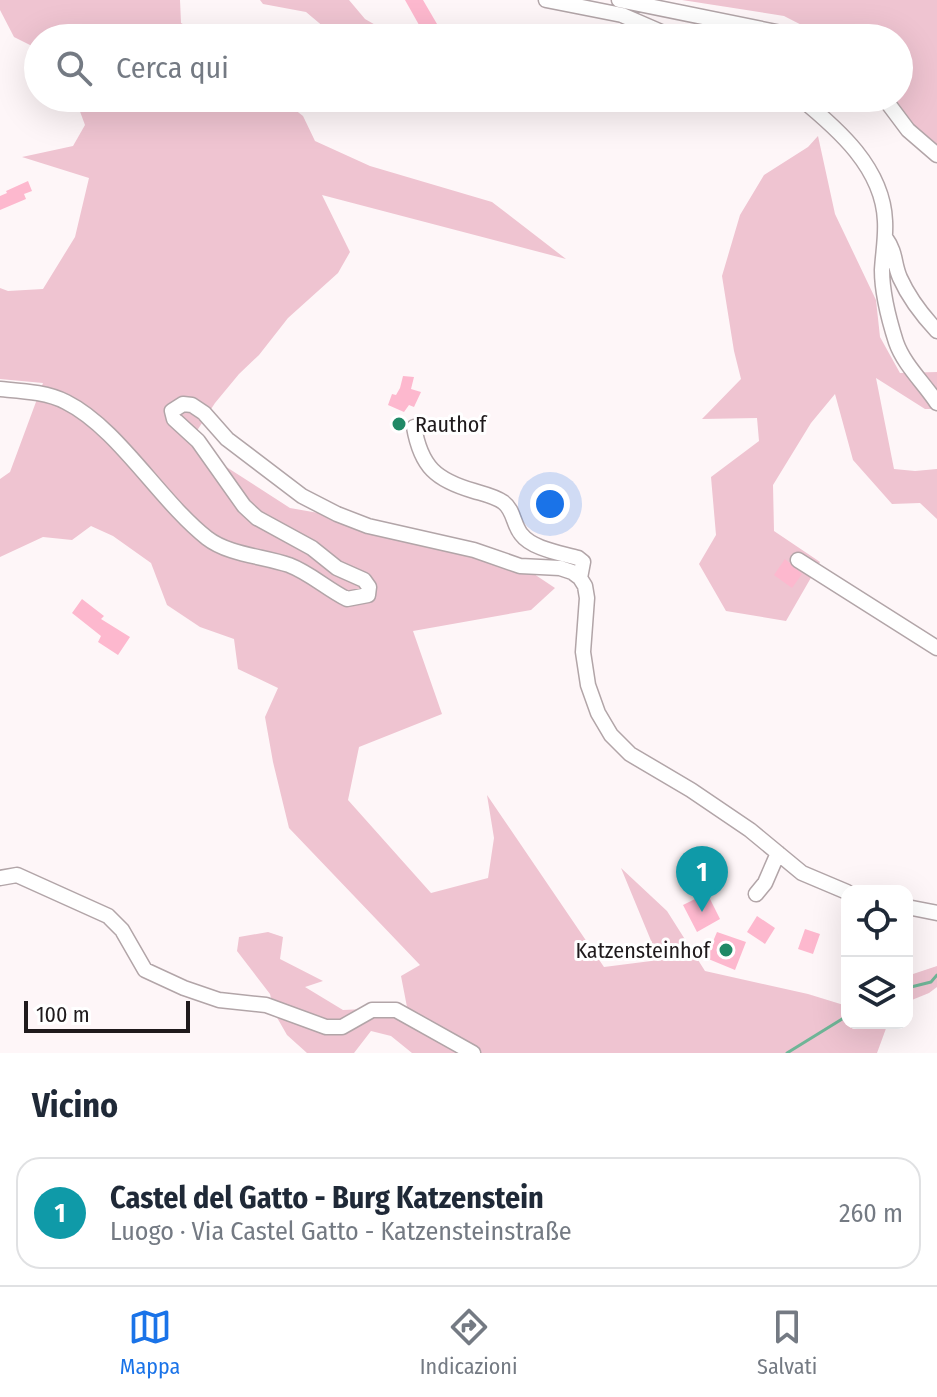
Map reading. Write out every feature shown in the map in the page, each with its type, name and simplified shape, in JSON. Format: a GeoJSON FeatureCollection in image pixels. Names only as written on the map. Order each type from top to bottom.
{"type":"FeatureCollection","features":[{"type":"Feature","properties":{"kind":"street"},"geometry":{"type":"LineString","coordinates":[[546,0],[622,15],[643,24]]}},
{"type":"Feature","properties":{"kind":"street"},"geometry":{"type":"LineString","coordinates":[[619,0],[737,24]]}},
{"type":"Feature","properties":{"kind":"street"},"geometry":{"type":"LineString","coordinates":[[815,112],[853,147],[869,167],[883,202],[883,286],[893,333],[901,355],[937,403]]}},
{"type":"Feature","properties":{"kind":"street"},"geometry":{"type":"LineString","coordinates":[[894,112],[908,130],[937,155]]}},
{"type":"Feature","properties":{"kind":"street"},"geometry":{"type":"LineString","coordinates":[[885,237],[895,251],[899,277],[923,317],[937,331]]}},
{"type":"Feature","properties":{"kind":"street"},"geometry":{"type":"LineString","coordinates":[[0,389],[39,393],[65,401],[94,419],[161,495],[209,540],[307,573],[347,599],[368,595],[369,587],[364,580],[337,568],[312,548],[257,518],[244,506],[198,441],[174,419],[172,411],[183,404],[192,405],[204,413],[227,439],[302,496],[368,526],[474,550],[520,566],[560,568],[580,578],[587,598],[583,652],[588,685],[598,713],[611,735],[630,754],[750,830],[802,873],[841,889]]}},
{"type":"Feature","properties":{"kind":"street"},"geometry":{"type":"LineString","coordinates":[[414,427],[418,449],[438,475],[447,483],[496,497],[509,506],[523,537],[583,562],[580,578]]}},
{"type":"Feature","properties":{"kind":"street"},"geometry":{"type":"LineString","coordinates":[[798,560],[937,648]]}},
{"type":"Feature","properties":{"kind":"street"},"geometry":{"type":"LineString","coordinates":[[756,894],[765,883],[778,853]]}},
{"type":"Feature","properties":{"kind":"street"},"geometry":{"type":"LineString","coordinates":[[0,878],[17,875],[108,916],[122,930],[145,970],[184,988],[219,1000],[266,1005],[326,1027],[342,1027],[372,1010],[396,1010],[473,1053]]}},
{"type":"Feature","properties":{"kind":"street"},"geometry":{"type":"LineString","coordinates":[[913,908],[937,913]]}},
{"type":"Feature","properties":{"kind":"shaded area"},"geometry":{"type":"Polygon","coordinates":[[[0,0],[180,0],[183,24],[24,24],[24,42],[14,37],[0,10],[0,0]]]}},
{"type":"Feature","properties":{"kind":"shaded area"},"geometry":{"type":"Polygon","coordinates":[[[260,0],[349,0],[365,19],[374,24],[320,24],[306,12],[263,4],[260,0]]]}},
{"type":"Feature","properties":{"kind":"shaded area"},"geometry":{"type":"Polygon","coordinates":[[[682,0],[937,0],[937,148],[901,131],[892,112],[913,112],[913,24],[800,24],[784,16],[682,0]]]}},
{"type":"Feature","properties":{"kind":"shaded area"},"geometry":{"type":"Polygon","coordinates":[[[80,112],[298,112],[315,141],[370,166],[492,202],[566,259],[322,195],[350,252],[338,273],[288,318],[259,355],[239,374],[215,403],[189,443],[290,508],[347,518],[531,572],[555,588],[531,610],[413,631],[442,714],[359,747],[348,800],[431,893],[488,878],[494,838],[487,795],[604,967],[659,960],[621,868],[667,911],[705,971],[841,1004],[841,1029],[886,1029],[877,1053],[412,1053],[391,1036],[371,1031],[354,1053],[307,1053],[287,1035],[275,1014],[270,994],[237,951],[239,937],[268,932],[283,937],[280,959],[323,981],[305,987],[343,1010],[407,1007],[401,976],[420,965],[289,828],[265,717],[278,688],[238,669],[234,639],[200,627],[167,605],[151,563],[113,536],[91,526],[72,540],[43,537],[0,557],[0,479],[10,472],[43,383],[0,379],[0,288],[8,291],[43,289],[75,237],[89,178],[22,157],[73,146],[85,125],[80,112]]]}},
{"type":"Feature","properties":{"kind":"shaded area"},"geometry":{"type":"Polygon","coordinates":[[[818,136],[835,214],[876,300],[880,337],[900,373],[937,372],[937,409],[925,409],[876,378],[894,469],[937,469],[937,519],[920,503],[892,504],[853,460],[835,394],[811,423],[773,485],[774,531],[820,562],[786,621],[726,611],[699,564],[716,535],[711,477],[759,441],[757,418],[702,419],[741,379],[722,276],[740,215],[764,175],[808,147],[818,136]]]}},
{"type":"Feature","properties":{"kind":"shaded area"},"geometry":{"type":"Polygon","coordinates":[[[937,966],[937,987],[913,1000],[913,974],[937,966]]]}},
{"type":"Feature","properties":{"kind":"building"},"geometry":{"type":"Polygon","coordinates":[[[405,0],[423,0],[437,24],[418,24],[405,0]]]}},
{"type":"Feature","properties":{"kind":"building"},"geometry":{"type":"Polygon","coordinates":[[[28,181],[32,191],[24,194],[26,199],[0,210],[0,196],[28,181]]]}},
{"type":"Feature","properties":{"kind":"building"},"geometry":{"type":"Polygon","coordinates":[[[403,376],[414,377],[411,389],[421,392],[414,407],[409,405],[404,412],[388,405],[392,394],[396,395],[400,388],[403,376]]]}},
{"type":"Feature","properties":{"kind":"building"},"geometry":{"type":"Polygon","coordinates":[[[785,559],[802,574],[792,588],[774,575],[785,559]]]}},
{"type":"Feature","properties":{"kind":"building"},"geometry":{"type":"Polygon","coordinates":[[[82,599],[104,616],[101,619],[130,637],[118,655],[98,642],[101,636],[72,613],[82,599]]]}},
{"type":"Feature","properties":{"kind":"building"},"geometry":{"type":"Polygon","coordinates":[[[707,893],[720,919],[697,932],[683,905],[707,893]]]}},
{"type":"Feature","properties":{"kind":"building"},"geometry":{"type":"Polygon","coordinates":[[[757,916],[775,928],[765,944],[747,932],[757,916]]]}},
{"type":"Feature","properties":{"kind":"building"},"geometry":{"type":"Polygon","coordinates":[[[805,929],[820,934],[813,954],[798,949],[805,929]]]}},
{"type":"Feature","properties":{"kind":"building","name":"Katzensteinhof"},"geometry":{"type":"Polygon","coordinates":[[[717,932],[746,942],[735,970],[706,958],[717,932]]]}},
{"type":"Feature","properties":{"kind":"waterway"},"geometry":{"type":"LineString","coordinates":[[913,986],[931,982],[937,975]]}},
{"type":"Feature","properties":{"kind":"waterway"},"geometry":{"type":"LineString","coordinates":[[787,1053],[841,1020]]}},
{"type":"Feature","properties":{"kind":"place","name":"Rauthof"},"geometry":{"type":"Point","coordinates":[399,424]}},
{"type":"Feature","properties":{"kind":"place","name":"Castel del Gatto - Burg Katzenstein"},"geometry":{"type":"Point","coordinates":[702,912]}},
{"type":"Feature","properties":{"kind":"place","name":"Katzensteinhof"},"geometry":{"type":"Point","coordinates":[726,950]}}]}
